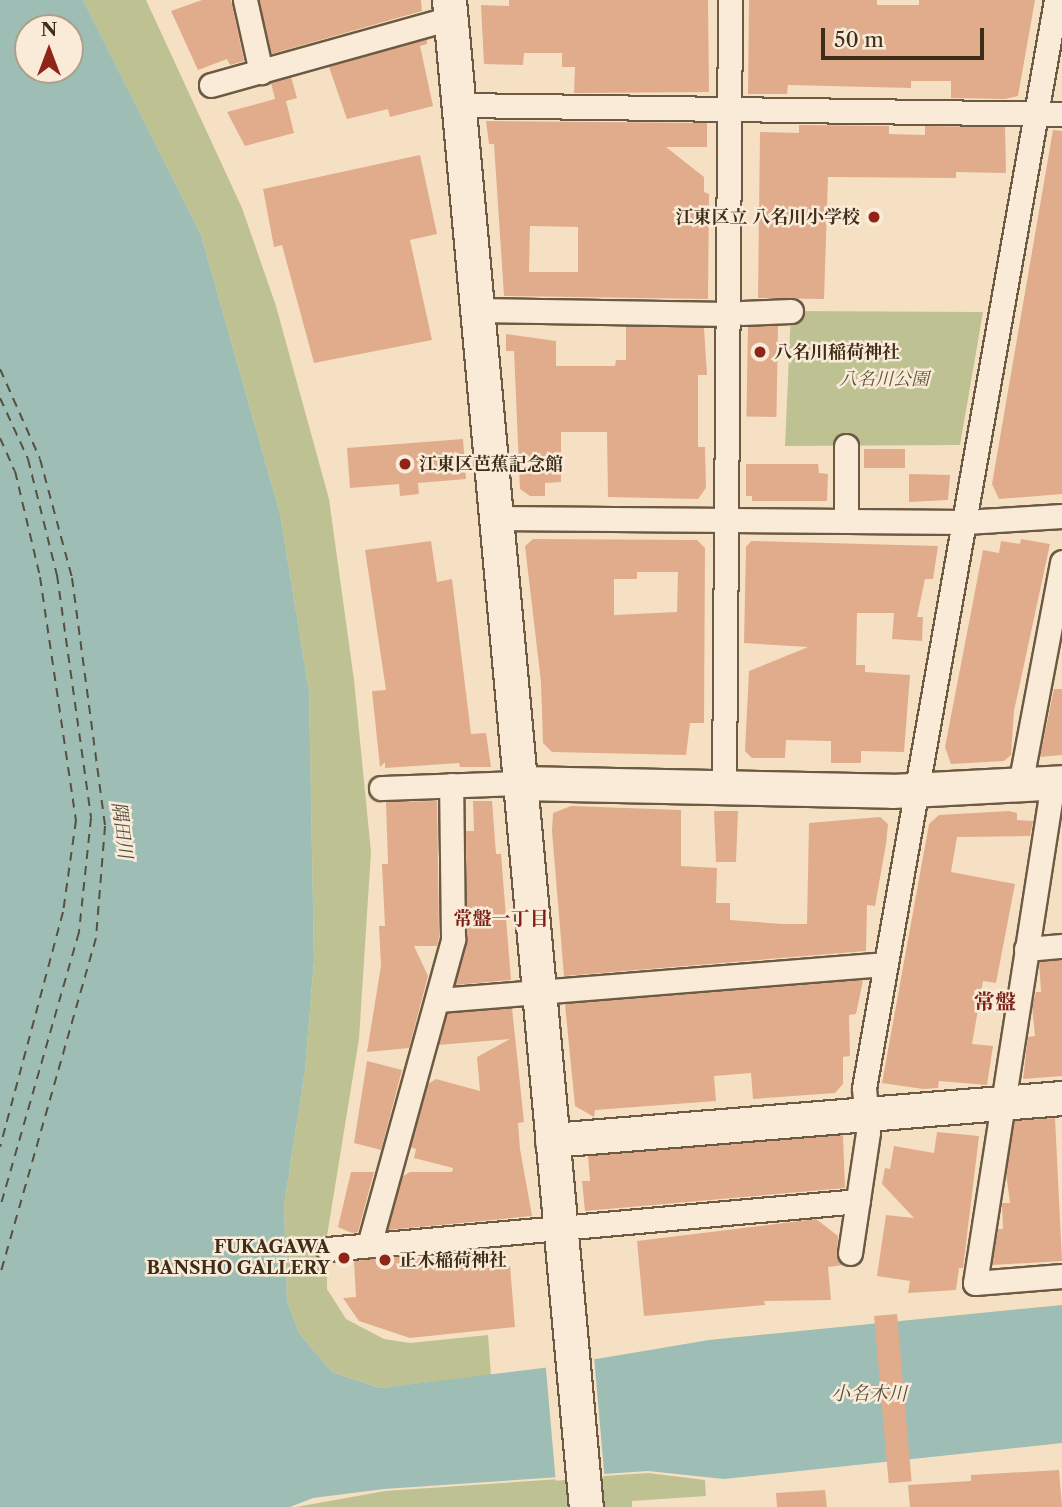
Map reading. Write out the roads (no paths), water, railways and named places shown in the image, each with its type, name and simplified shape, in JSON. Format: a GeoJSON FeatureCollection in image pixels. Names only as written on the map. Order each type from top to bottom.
{"type":"FeatureCollection","features":[{"type":"Feature","properties":{"kind":"street"},"geometry":{"type":"LineString","coordinates":[[245,0],[261,72]]}},
{"type":"Feature","properties":{"kind":"street"},"geometry":{"type":"LineString","coordinates":[[724,787],[727,520],[735,314],[729,109],[730,0]]}},
{"type":"Feature","properties":{"kind":"street"},"geometry":{"type":"LineString","coordinates":[[850,1253],[866,1114],[864,1088],[1056,0]]}},
{"type":"Feature","properties":{"kind":"street"},"geometry":{"type":"LineString","coordinates":[[211,85],[261,72],[450,9],[461,105],[538,993],[586,1507]]}},
{"type":"Feature","properties":{"kind":"street"},"geometry":{"type":"LineString","coordinates":[[461,105],[1062,114]]}},
{"type":"Feature","properties":{"kind":"street"},"geometry":{"type":"LineString","coordinates":[[478,310],[735,314],[792,311]]}},
{"type":"Feature","properties":{"kind":"street"},"geometry":{"type":"LineString","coordinates":[[846,446],[846,521]]}},
{"type":"Feature","properties":{"kind":"street"},"geometry":{"type":"LineString","coordinates":[[496,518],[965,522],[1062,516]]}},
{"type":"Feature","properties":{"kind":"street"},"geometry":{"type":"LineString","coordinates":[[1020,785],[1062,562]]}},
{"type":"Feature","properties":{"kind":"street"},"geometry":{"type":"LineString","coordinates":[[381,788],[520,783],[917,790],[1057,782],[1026,949],[975,1283],[1062,1276]]}},
{"type":"Feature","properties":{"kind":"street"},"geometry":{"type":"LineString","coordinates":[[369,1245],[453,939],[451,785]]}},
{"type":"Feature","properties":{"kind":"street"},"geometry":{"type":"LineString","coordinates":[[1026,949],[1062,946]]}},
{"type":"Feature","properties":{"kind":"street"},"geometry":{"type":"LineString","coordinates":[[438,1000],[885,964]]}},
{"type":"Feature","properties":{"kind":"street"},"geometry":{"type":"LineString","coordinates":[[552,1140],[1062,1098]]}},
{"type":"Feature","properties":{"kind":"street"},"geometry":{"type":"LineString","coordinates":[[328,1249],[858,1200]]}},
{"type":"Feature","properties":{"kind":"water"},"geometry":{"type":"Polygon","coordinates":[[[0,0],[83,0],[201,235],[280,514],[309,691],[314,960],[305,1070],[284,1206],[287,1301],[299,1333],[332,1372],[380,1388],[543,1368],[709,1340],[1062,1305],[1062,1443],[724,1479],[648,1471],[384,1489],[313,1498],[290,1507],[0,1507],[0,0]]]}},
{"type":"Feature","properties":{"kind":"place","name":"江東区立 八名川小学校"},"geometry":{"type":"Point","coordinates":[874,217]}},
{"type":"Feature","properties":{"kind":"place","name":"八名川稲荷神社"},"geometry":{"type":"Point","coordinates":[760,352]}},
{"type":"Feature","properties":{"kind":"place","name":"江東区芭蕉記念館"},"geometry":{"type":"Point","coordinates":[405,464]}},
{"type":"Feature","properties":{"kind":"place","name":"FUKAGAWA BANSHO GALLERY"},"geometry":{"type":"Point","coordinates":[344,1258]}},
{"type":"Feature","properties":{"kind":"place","name":"正木稲荷神社"},"geometry":{"type":"Point","coordinates":[385,1260]}},
{"type":"Feature","properties":{"kind":"district","name":"常盤一丁目"},"geometry":{"type":"Point","coordinates":[501,919]}},
{"type":"Feature","properties":{"kind":"district","name":"常盤"},"geometry":{"type":"Point","coordinates":[995,1002]}},
{"type":"Feature","properties":{"kind":"park label","name":"八名川公園"},"geometry":{"type":"Point","coordinates":[884,379]}},
{"type":"Feature","properties":{"kind":"water label","name":"隅田川"},"geometry":{"type":"Point","coordinates":[122,830]}},
{"type":"Feature","properties":{"kind":"water label","name":"小名木川"},"geometry":{"type":"Point","coordinates":[869,1394]}}]}
